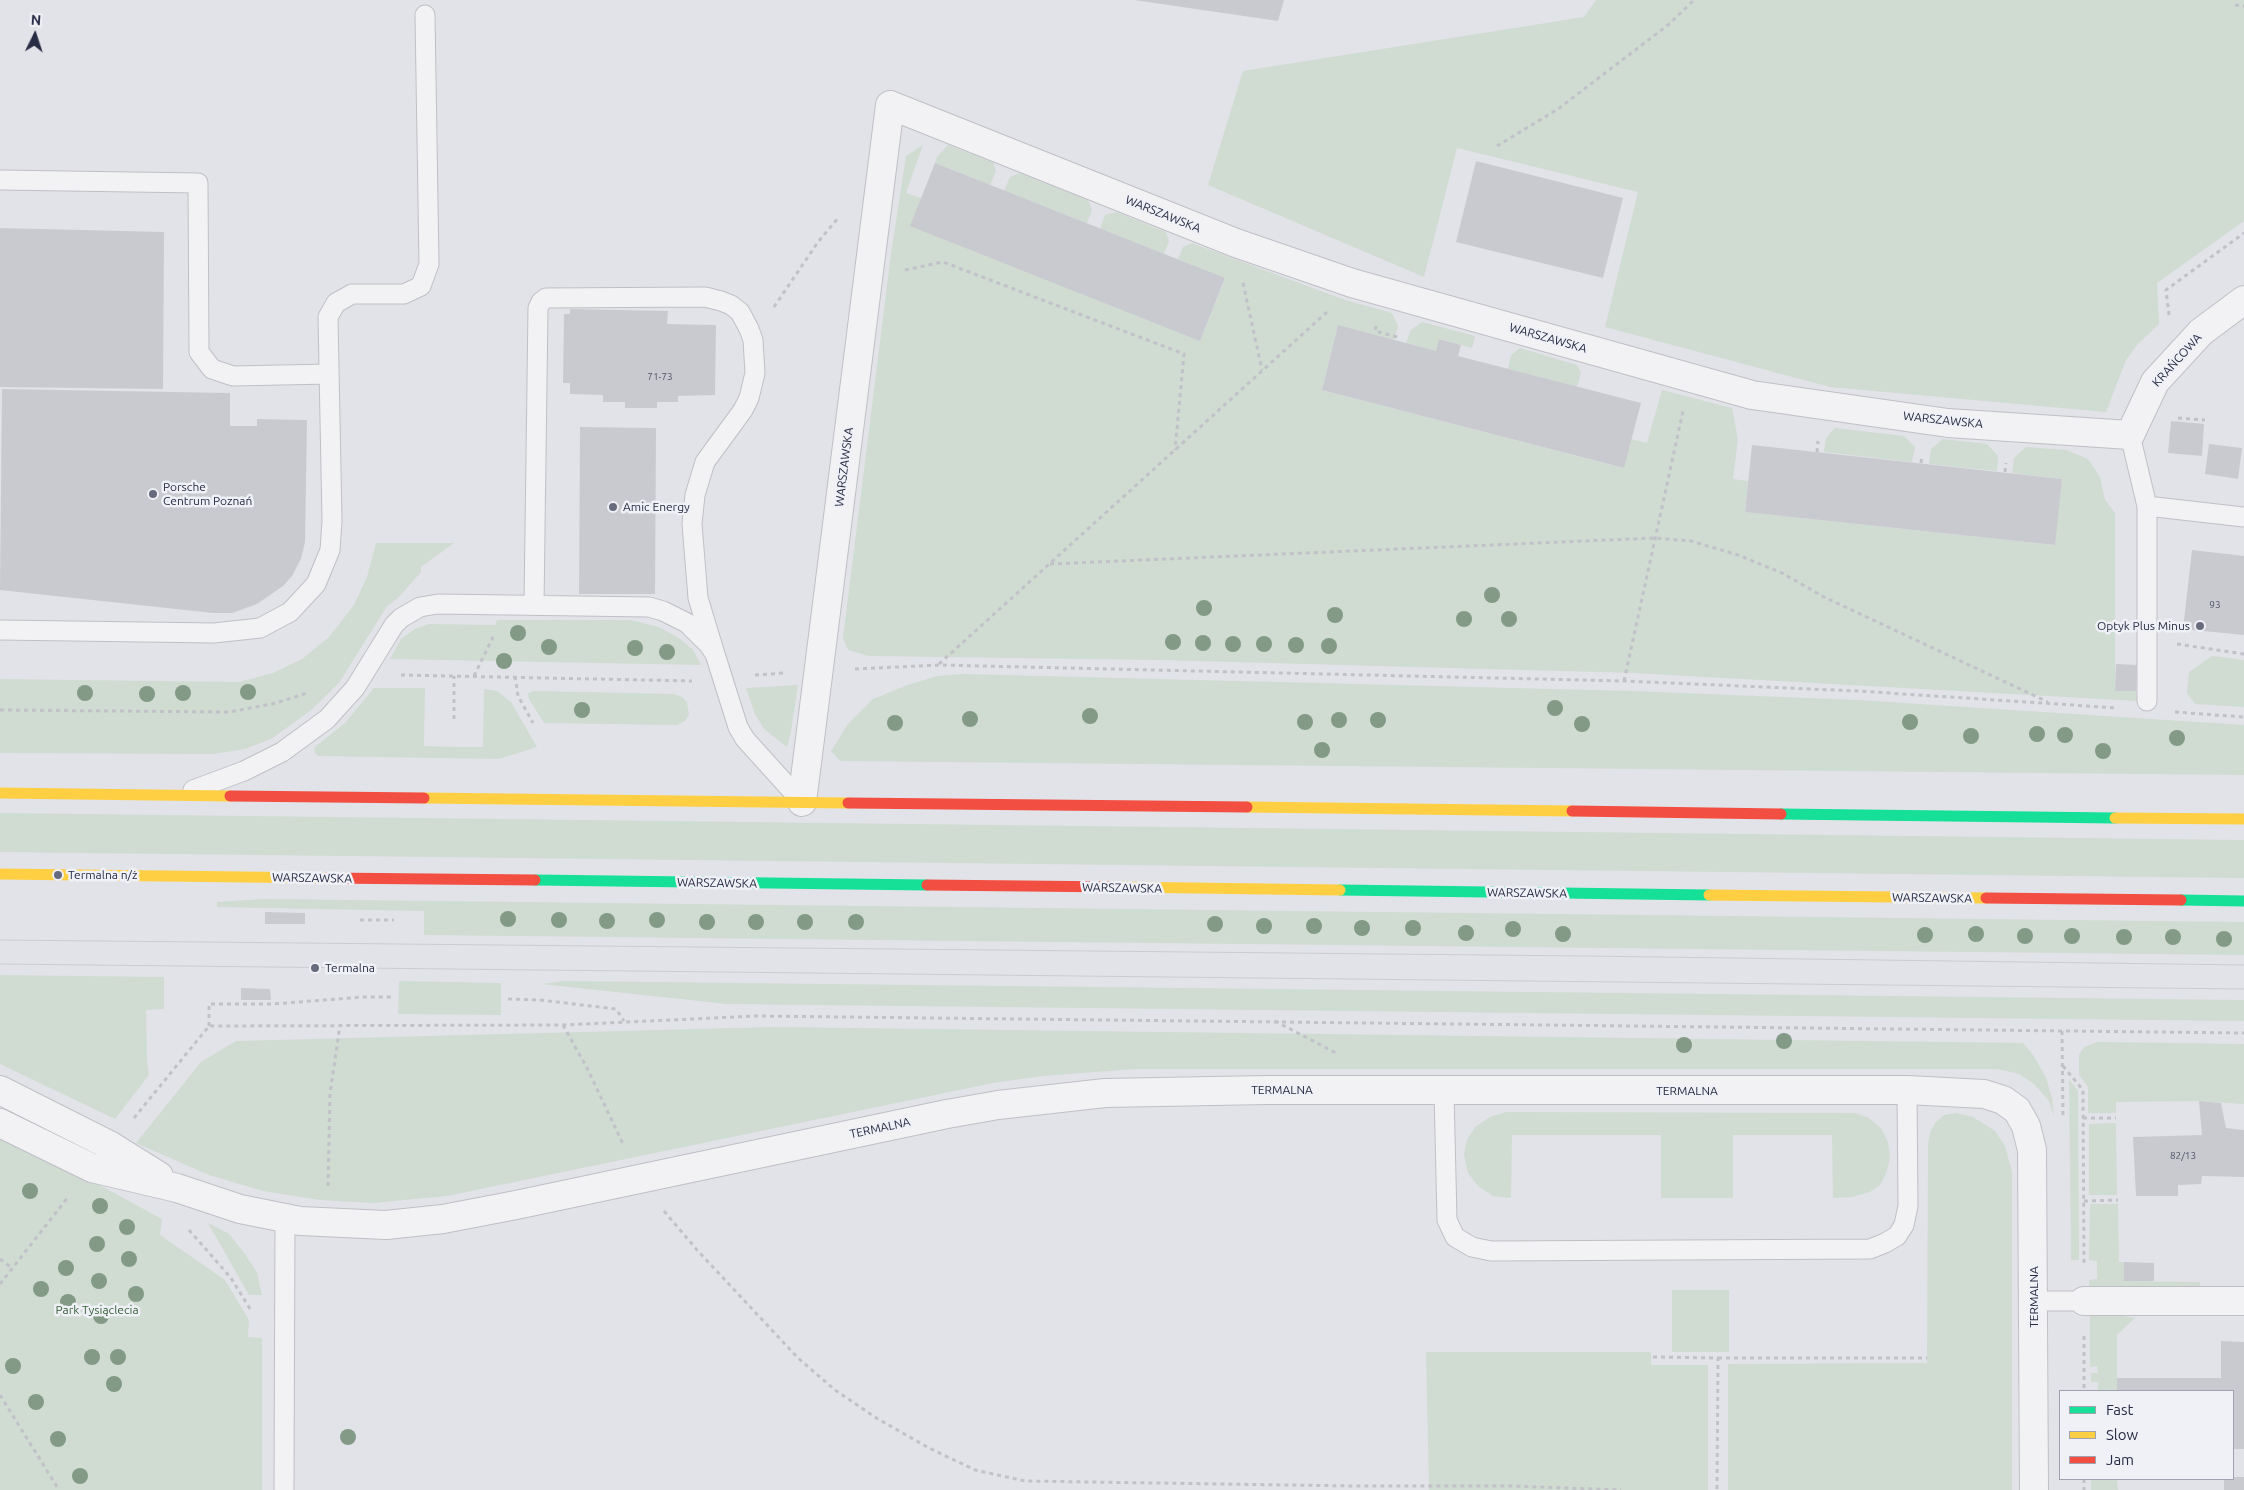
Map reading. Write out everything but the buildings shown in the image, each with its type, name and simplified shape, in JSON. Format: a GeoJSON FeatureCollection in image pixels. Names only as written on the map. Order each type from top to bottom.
{"type":"FeatureCollection","features":[{"type":"Feature","properties":{"kind":"main road"},"geometry":{"type":"LineString","coordinates":[[0,793],[2244,819]]}},
{"type":"Feature","properties":{"kind":"main road","name":"WARSZAWSKA"},"geometry":{"type":"LineString","coordinates":[[0,874],[2244,901]]}},
{"type":"Feature","properties":{"kind":"street","name":"WARSZAWSKA"},"geometry":{"type":"LineString","coordinates":[[802,802],[890,104],[1236,243],[1352,282],[1752,395],[1948,423],[2130,436]]}},
{"type":"Feature","properties":{"kind":"street","name":"KRAŃCOWA"},"geometry":{"type":"LineString","coordinates":[[2130,436],[2155,382],[2201,332],[2244,300]]}},
{"type":"Feature","properties":{"kind":"street","name":"TERMALNA"},"geometry":{"type":"LineString","coordinates":[[0,1090],[110,1146],[177,1188]]}},
{"type":"Feature","properties":{"kind":"street","name":"TERMALNA"},"geometry":{"type":"LineString","coordinates":[[0,1123],[92,1168],[177,1188],[240,1209],[285,1219],[360,1225],[444,1219],[947,1114],[1045,1099],[1105,1093],[1155,1091],[1907,1090],[1951,1091],[1994,1096],[2011,1105],[2021,1116],[2026,1126],[2032,1150],[2034,1490]]}},
{"type":"Feature","properties":{"kind":"street"},"geometry":{"type":"LineString","coordinates":[[2084,1301],[2244,1301]]}},
{"type":"Feature","properties":{"kind":"lane"},"geometry":{"type":"LineString","coordinates":[[0,630],[214,633],[260,628],[290,612],[316,584],[330,550],[332,521],[328,317],[336,303],[352,294],[404,294],[421,286],[429,264],[425,15]]}},
{"type":"Feature","properties":{"kind":"lane"},"geometry":{"type":"LineString","coordinates":[[0,180],[198,183],[199,352],[212,369],[233,376],[329,374]]}},
{"type":"Feature","properties":{"kind":"lane"},"geometry":{"type":"LineString","coordinates":[[534,605],[538,308],[541,302],[546,298],[705,297],[731,305],[740,312],[753,340],[753,386],[743,410],[705,462],[698,482],[693,512],[694,561],[698,598],[738,727],[745,739],[802,802]]}},
{"type":"Feature","properties":{"kind":"lane"},"geometry":{"type":"LineString","coordinates":[[2130,436],[2147,506],[2148,706]]}},
{"type":"Feature","properties":{"kind":"lane"},"geometry":{"type":"LineString","coordinates":[[2147,506],[2244,516]]}},
{"type":"Feature","properties":{"kind":"lane"},"geometry":{"type":"LineString","coordinates":[[171,795],[201,788],[244,771],[288,748],[327,719],[346,700],[364,675],[394,625],[410,612],[420,607],[438,604],[656,609],[676,617],[694,628],[715,654]]}},
{"type":"Feature","properties":{"kind":"lane"},"geometry":{"type":"LineString","coordinates":[[1444,1091],[1445,1206],[1447,1220],[1455,1237],[1472,1247],[1501,1251],[1870,1248],[1885,1243],[1897,1236],[1904,1225],[1908,1206],[1907,1090]]}},
{"type":"Feature","properties":{"kind":"lane"},"geometry":{"type":"LineString","coordinates":[[284,1490],[285,1219]]}},
{"type":"Feature","properties":{"kind":"lane"},"geometry":{"type":"LineString","coordinates":[[2034,1301],[2084,1301]]}},
{"type":"Feature","properties":{"kind":"path"},"geometry":{"type":"LineString","coordinates":[[1497,146],[1558,109],[1668,25],[1694,0]]}},
{"type":"Feature","properties":{"kind":"path"},"geometry":{"type":"LineString","coordinates":[[2235,5],[2244,6]]}},
{"type":"Feature","properties":{"kind":"path"},"geometry":{"type":"LineString","coordinates":[[753,340],[818,242],[842,214]]}},
{"type":"Feature","properties":{"kind":"path"},"geometry":{"type":"LineString","coordinates":[[868,278],[944,262],[1184,354],[1175,450]]}},
{"type":"Feature","properties":{"kind":"path"},"geometry":{"type":"LineString","coordinates":[[1242,279],[1262,371]]}},
{"type":"Feature","properties":{"kind":"path"},"geometry":{"type":"LineString","coordinates":[[939,665],[1328,312]]}},
{"type":"Feature","properties":{"kind":"path"},"geometry":{"type":"LineString","coordinates":[[1624,681],[1684,406]]}},
{"type":"Feature","properties":{"kind":"path"},"geometry":{"type":"LineString","coordinates":[[1817,452],[1818,437]]}},
{"type":"Feature","properties":{"kind":"path"},"geometry":{"type":"LineString","coordinates":[[1050,564],[1654,538],[1691,541],[1738,555],[1782,573],[1824,597],[2051,704]]}},
{"type":"Feature","properties":{"kind":"path"},"geometry":{"type":"LineString","coordinates":[[474,676],[509,605]]}},
{"type":"Feature","properties":{"kind":"path"},"geometry":{"type":"LineString","coordinates":[[2168,643],[2244,654]]}},
{"type":"Feature","properties":{"kind":"path"},"geometry":{"type":"LineString","coordinates":[[364,675],[514,676],[695,681],[819,670],[939,665],[1624,681],[1858,692],[2051,704],[2148,706],[2244,717]]}},
{"type":"Feature","properties":{"kind":"path"},"geometry":{"type":"LineString","coordinates":[[454,676],[454,719]]}},
{"type":"Feature","properties":{"kind":"path"},"geometry":{"type":"LineString","coordinates":[[514,676],[518,696],[533,723]]}},
{"type":"Feature","properties":{"kind":"path"},"geometry":{"type":"LineString","coordinates":[[0,710],[229,712],[276,703],[310,692]]}},
{"type":"Feature","properties":{"kind":"path"},"geometry":{"type":"LineString","coordinates":[[360,920],[394,920]]}},
{"type":"Feature","properties":{"kind":"path"},"geometry":{"type":"LineString","coordinates":[[130,1122],[209,1026],[209,1004],[273,1004],[363,997],[392,997]]}},
{"type":"Feature","properties":{"kind":"path"},"geometry":{"type":"LineString","coordinates":[[508,999],[540,1000],[616,1009],[625,1022]]}},
{"type":"Feature","properties":{"kind":"path"},"geometry":{"type":"LineString","coordinates":[[209,1026],[563,1025],[756,1016],[2244,1033]]}},
{"type":"Feature","properties":{"kind":"path"},"geometry":{"type":"LineString","coordinates":[[328,1187],[330,1094],[340,1025]]}},
{"type":"Feature","properties":{"kind":"path"},"geometry":{"type":"LineString","coordinates":[[563,1025],[587,1068],[626,1149]]}},
{"type":"Feature","properties":{"kind":"path"},"geometry":{"type":"LineString","coordinates":[[2062,1031],[2062,1066],[2083,1090],[2084,1390]]}},
{"type":"Feature","properties":{"kind":"path"},"geometry":{"type":"LineString","coordinates":[[2083,1118],[2116,1118]]}},
{"type":"Feature","properties":{"kind":"path"},"geometry":{"type":"LineString","coordinates":[[0,1284],[74,1189]]}},
{"type":"Feature","properties":{"kind":"path"},"geometry":{"type":"LineString","coordinates":[[2084,1200],[2118,1200]]}},
{"type":"Feature","properties":{"kind":"path"},"geometry":{"type":"LineString","coordinates":[[660,1206],[697,1250],[798,1358],[828,1383],[878,1419],[929,1448],[975,1470],[1025,1481],[1354,1486],[1510,1486],[1621,1490]]}},
{"type":"Feature","properties":{"kind":"path"},"geometry":{"type":"LineString","coordinates":[[187,1228],[231,1278],[256,1318]]}},
{"type":"Feature","properties":{"kind":"path"},"geometry":{"type":"LineString","coordinates":[[0,1259],[12,1268]]}},
{"type":"Feature","properties":{"kind":"path"},"geometry":{"type":"LineString","coordinates":[[1653,1357],[1927,1358]]}},
{"type":"Feature","properties":{"kind":"path"},"geometry":{"type":"LineString","coordinates":[[1717,1490],[1718,1358]]}},
{"type":"Feature","properties":{"kind":"path"},"geometry":{"type":"LineString","coordinates":[[0,1395],[59,1490]]}},
{"type":"Feature","properties":{"kind":"green space"},"geometry":{"type":"Polygon","coordinates":[[[1596,0],[2244,0],[2244,221],[2157,283],[2159,324],[2138,344],[2126,360],[2106,412],[1830,387],[1605,327],[1638,192],[1457,148],[1424,277],[1208,185],[1243,71],[1584,17],[1596,0]]]}},
{"type":"Feature","properties":{"kind":"green space"},"geometry":{"type":"Polygon","coordinates":[[[923,145],[906,193],[921,198],[1200,341],[1225,279],[1178,259],[1183,247],[1192,243],[1342,299],[1392,313],[1398,326],[1394,340],[1338,326],[1322,390],[1623,468],[1631,439],[1647,443],[1662,390],[1732,408],[1738,439],[1733,479],[1748,481],[1745,512],[2054,545],[2062,479],[2012,473],[2014,458],[2026,447],[2066,450],[2088,459],[2100,477],[2105,500],[2115,513],[2115,691],[2136,691],[2137,701],[1634,673],[1160,660],[869,656],[848,650],[843,638],[891,254],[906,156],[923,145]]]}},
{"type":"Feature","properties":{"kind":"green space"},"geometry":{"type":"Polygon","coordinates":[[[948,145],[993,162],[996,171],[990,185],[935,163],[937,157],[948,145]]]}},
{"type":"Feature","properties":{"kind":"green space"},"geometry":{"type":"Polygon","coordinates":[[[1020,173],[1088,200],[1092,210],[1087,223],[1004,191],[1010,177],[1020,173]]]}},
{"type":"Feature","properties":{"kind":"green space"},"geometry":{"type":"Polygon","coordinates":[[[1116,212],[1166,232],[1169,241],[1164,254],[1100,229],[1105,215],[1116,212]]]}},
{"type":"Feature","properties":{"kind":"green space"},"geometry":{"type":"Polygon","coordinates":[[[1422,322],[1475,336],[1472,348],[1440,339],[1436,351],[1406,343],[1411,330],[1422,322]]]}},
{"type":"Feature","properties":{"kind":"green space"},"geometry":{"type":"Polygon","coordinates":[[[1520,348],[1577,365],[1581,373],[1577,387],[1508,369],[1511,355],[1520,348]]]}},
{"type":"Feature","properties":{"kind":"green space"},"geometry":{"type":"Polygon","coordinates":[[[1835,428],[1904,436],[1915,447],[1912,462],[1824,452],[1826,438],[1835,428]]]}},
{"type":"Feature","properties":{"kind":"green space"},"geometry":{"type":"Polygon","coordinates":[[[1943,439],[1987,444],[1998,456],[1997,471],[1929,464],[1931,449],[1943,439]]]}},
{"type":"Feature","properties":{"kind":"green space"},"geometry":{"type":"Polygon","coordinates":[[[376,543],[454,543],[421,567],[421,572],[398,598],[387,606],[339,683],[310,711],[271,739],[245,749],[214,754],[0,753],[0,679],[239,682],[273,673],[302,659],[329,637],[354,605],[367,577],[376,543]]]}},
{"type":"Feature","properties":{"kind":"green space"},"geometry":{"type":"Polygon","coordinates":[[[497,620],[631,620],[659,627],[679,638],[693,650],[701,665],[390,659],[401,639],[415,629],[429,624],[495,625],[497,620]]]}},
{"type":"Feature","properties":{"kind":"green space"},"geometry":{"type":"Polygon","coordinates":[[[2212,656],[2244,660],[2244,707],[2195,704],[2187,693],[2189,672],[2212,656]]]}},
{"type":"Feature","properties":{"kind":"green space"},"geometry":{"type":"Polygon","coordinates":[[[962,674],[1632,691],[1858,700],[2244,725],[2244,775],[840,761],[831,751],[848,724],[873,699],[937,676],[962,674]]]}},
{"type":"Feature","properties":{"kind":"green space"},"geometry":{"type":"Polygon","coordinates":[[[798,685],[787,747],[764,729],[755,714],[746,688],[798,685]]]}},
{"type":"Feature","properties":{"kind":"green space"},"geometry":{"type":"Polygon","coordinates":[[[374,688],[425,688],[424,746],[454,747],[483,747],[484,689],[497,691],[511,702],[537,747],[499,759],[318,756],[314,748],[345,723],[374,688]]]}},
{"type":"Feature","properties":{"kind":"green space"},"geometry":{"type":"Polygon","coordinates":[[[534,691],[674,694],[682,697],[687,702],[689,715],[685,721],[677,725],[544,723],[529,699],[528,693],[534,691]]]}},
{"type":"Feature","properties":{"kind":"green space"},"geometry":{"type":"Polygon","coordinates":[[[0,813],[2244,840],[2244,878],[0,852],[0,813]]]}},
{"type":"Feature","properties":{"kind":"green space"},"geometry":{"type":"Polygon","coordinates":[[[263,899],[2244,922],[2244,955],[424,935],[424,911],[217,907],[217,902],[263,899]]]}},
{"type":"Feature","properties":{"kind":"green space"},"geometry":{"type":"Polygon","coordinates":[[[0,975],[164,977],[164,1009],[146,1010],[149,1075],[115,1119],[0,1064],[0,975]]]}},
{"type":"Feature","properties":{"kind":"green space"},"geometry":{"type":"Polygon","coordinates":[[[399,981],[501,983],[501,1015],[398,1014],[399,981]]]}},
{"type":"Feature","properties":{"kind":"green space"},"geometry":{"type":"Polygon","coordinates":[[[564,981],[2244,1000],[2244,1021],[727,1004],[541,984],[564,981]]]}},
{"type":"Feature","properties":{"kind":"green space"},"geometry":{"type":"Polygon","coordinates":[[[774,1027],[2023,1043],[2034,1056],[2046,1078],[2052,1098],[2054,1116],[2049,1101],[2034,1084],[2019,1074],[1998,1069],[1134,1069],[1043,1076],[993,1083],[447,1196],[373,1203],[320,1200],[263,1191],[209,1175],[136,1143],[201,1062],[236,1041],[774,1027]]]}},
{"type":"Feature","properties":{"kind":"green space"},"geometry":{"type":"Polygon","coordinates":[[[2097,1042],[2244,1044],[2244,1104],[2198,1101],[2116,1102],[2116,1113],[2088,1113],[2088,1087],[2079,1075],[2079,1055],[2084,1047],[2097,1042]]]}},
{"type":"Feature","properties":{"kind":"green space"},"geometry":{"type":"Polygon","coordinates":[[[2069,1079],[2078,1091],[2079,1260],[2071,1260],[2069,1079]]]}},
{"type":"Feature","properties":{"kind":"green space"},"geometry":{"type":"Polygon","coordinates":[[[1506,1112],[1855,1113],[1869,1118],[1881,1128],[1888,1142],[1890,1158],[1886,1174],[1880,1185],[1870,1192],[1852,1197],[1833,1198],[1832,1135],[1733,1135],[1733,1198],[1661,1198],[1661,1135],[1512,1135],[1511,1198],[1493,1196],[1478,1186],[1468,1173],[1464,1155],[1467,1140],[1475,1127],[1490,1117],[1506,1112]]]}},
{"type":"Feature","properties":{"kind":"green space"},"geometry":{"type":"Polygon","coordinates":[[[1956,1113],[1973,1117],[1995,1131],[2005,1146],[2012,1172],[2012,1490],[1728,1490],[1728,1364],[1927,1363],[1928,1144],[1930,1132],[1936,1122],[1944,1115],[1956,1113]]]}},
{"type":"Feature","properties":{"kind":"green space"},"geometry":{"type":"Polygon","coordinates":[[[2116,1123],[2117,1195],[2089,1195],[2089,1124],[2116,1123]]]}},
{"type":"Feature","properties":{"kind":"green space","name":"Park Tysiąclecia"},"geometry":{"type":"Polygon","coordinates":[[[0,1136],[94,1182],[162,1219],[160,1235],[225,1280],[249,1320],[248,1337],[262,1338],[262,1490],[0,1490],[0,1136]]]}},
{"type":"Feature","properties":{"kind":"green space"},"geometry":{"type":"Polygon","coordinates":[[[2090,1204],[2118,1204],[2119,1262],[2124,1262],[2124,1281],[2200,1282],[2200,1291],[2089,1288],[2089,1280],[2097,1279],[2097,1261],[2089,1260],[2090,1204]]]}},
{"type":"Feature","properties":{"kind":"green space"},"geometry":{"type":"Polygon","coordinates":[[[208,1223],[229,1234],[245,1254],[257,1273],[262,1295],[249,1295],[208,1223]]]}},
{"type":"Feature","properties":{"kind":"green space"},"geometry":{"type":"Polygon","coordinates":[[[1672,1290],[1729,1290],[1729,1352],[1672,1352],[1672,1290]]]}},
{"type":"Feature","properties":{"kind":"green space"},"geometry":{"type":"Polygon","coordinates":[[[2103,1313],[2135,1318],[2117,1335],[2117,1390],[2098,1390],[2098,1382],[2091,1382],[2091,1373],[2098,1373],[2097,1366],[2090,1367],[2090,1314],[2103,1313]]]}},
{"type":"Feature","properties":{"kind":"green space"},"geometry":{"type":"Polygon","coordinates":[[[1426,1352],[1651,1352],[1651,1365],[1708,1365],[1708,1490],[1429,1490],[1426,1352]]]}},
{"type":"Feature","properties":{"kind":"green space"},"geometry":{"type":"Polygon","coordinates":[[[2091,1480],[2117,1480],[2118,1490],[2091,1490],[2091,1480]]]}},
{"type":"Feature","properties":{"kind":"tram line"},"geometry":{"type":"LineString","coordinates":[[0,940],[1585,956],[2244,965]]}},
{"type":"Feature","properties":{"kind":"tram line"},"geometry":{"type":"LineString","coordinates":[[0,964],[2244,989]]}},
{"type":"Feature","properties":{"kind":"traffic: fast"},"geometry":{"type":"LineString","coordinates":[[1781,814],[2115,818]]}},
{"type":"Feature","properties":{"kind":"traffic: fast"},"geometry":{"type":"LineString","coordinates":[[535,880],[927,885]]}},
{"type":"Feature","properties":{"kind":"traffic: fast"},"geometry":{"type":"LineString","coordinates":[[1340,890],[1709,895]]}},
{"type":"Feature","properties":{"kind":"traffic: fast"},"geometry":{"type":"LineString","coordinates":[[2181,900],[2244,901]]}},
{"type":"Feature","properties":{"kind":"traffic: slow"},"geometry":{"type":"LineString","coordinates":[[0,793],[230,796]]}},
{"type":"Feature","properties":{"kind":"traffic: slow"},"geometry":{"type":"LineString","coordinates":[[424,798],[848,803]]}},
{"type":"Feature","properties":{"kind":"traffic: slow"},"geometry":{"type":"LineString","coordinates":[[1247,807],[1572,811]]}},
{"type":"Feature","properties":{"kind":"traffic: slow"},"geometry":{"type":"LineString","coordinates":[[2115,818],[2244,819]]}},
{"type":"Feature","properties":{"kind":"traffic: slow"},"geometry":{"type":"LineString","coordinates":[[0,874],[326,878]]}},
{"type":"Feature","properties":{"kind":"traffic: slow"},"geometry":{"type":"LineString","coordinates":[[1120,887],[1340,890]]}},
{"type":"Feature","properties":{"kind":"traffic: slow"},"geometry":{"type":"LineString","coordinates":[[1709,895],[1986,898]]}},
{"type":"Feature","properties":{"kind":"traffic: jam"},"geometry":{"type":"LineString","coordinates":[[230,796],[424,798]]}},
{"type":"Feature","properties":{"kind":"traffic: jam"},"geometry":{"type":"LineString","coordinates":[[848,803],[1247,807]]}},
{"type":"Feature","properties":{"kind":"traffic: jam"},"geometry":{"type":"LineString","coordinates":[[1572,811],[1781,814]]}},
{"type":"Feature","properties":{"kind":"traffic: jam"},"geometry":{"type":"LineString","coordinates":[[326,878],[535,880]]}},
{"type":"Feature","properties":{"kind":"traffic: jam"},"geometry":{"type":"LineString","coordinates":[[927,885],[1120,887]]}},
{"type":"Feature","properties":{"kind":"traffic: jam"},"geometry":{"type":"LineString","coordinates":[[1986,898],[2181,900]]}},
{"type":"Feature","properties":{"kind":"place","name":"Porsche Centrum Poznań"},"geometry":{"type":"Point","coordinates":[153,494]}},
{"type":"Feature","properties":{"kind":"place","name":"Amic Energy"},"geometry":{"type":"Point","coordinates":[613,507]}},
{"type":"Feature","properties":{"kind":"place","name":"Optyk Plus Minus"},"geometry":{"type":"Point","coordinates":[2200,626]}},
{"type":"Feature","properties":{"kind":"place","name":"Termalna n/ż"},"geometry":{"type":"Point","coordinates":[58,875]}},
{"type":"Feature","properties":{"kind":"place","name":"Termalna"},"geometry":{"type":"Point","coordinates":[315,968]}}]}
